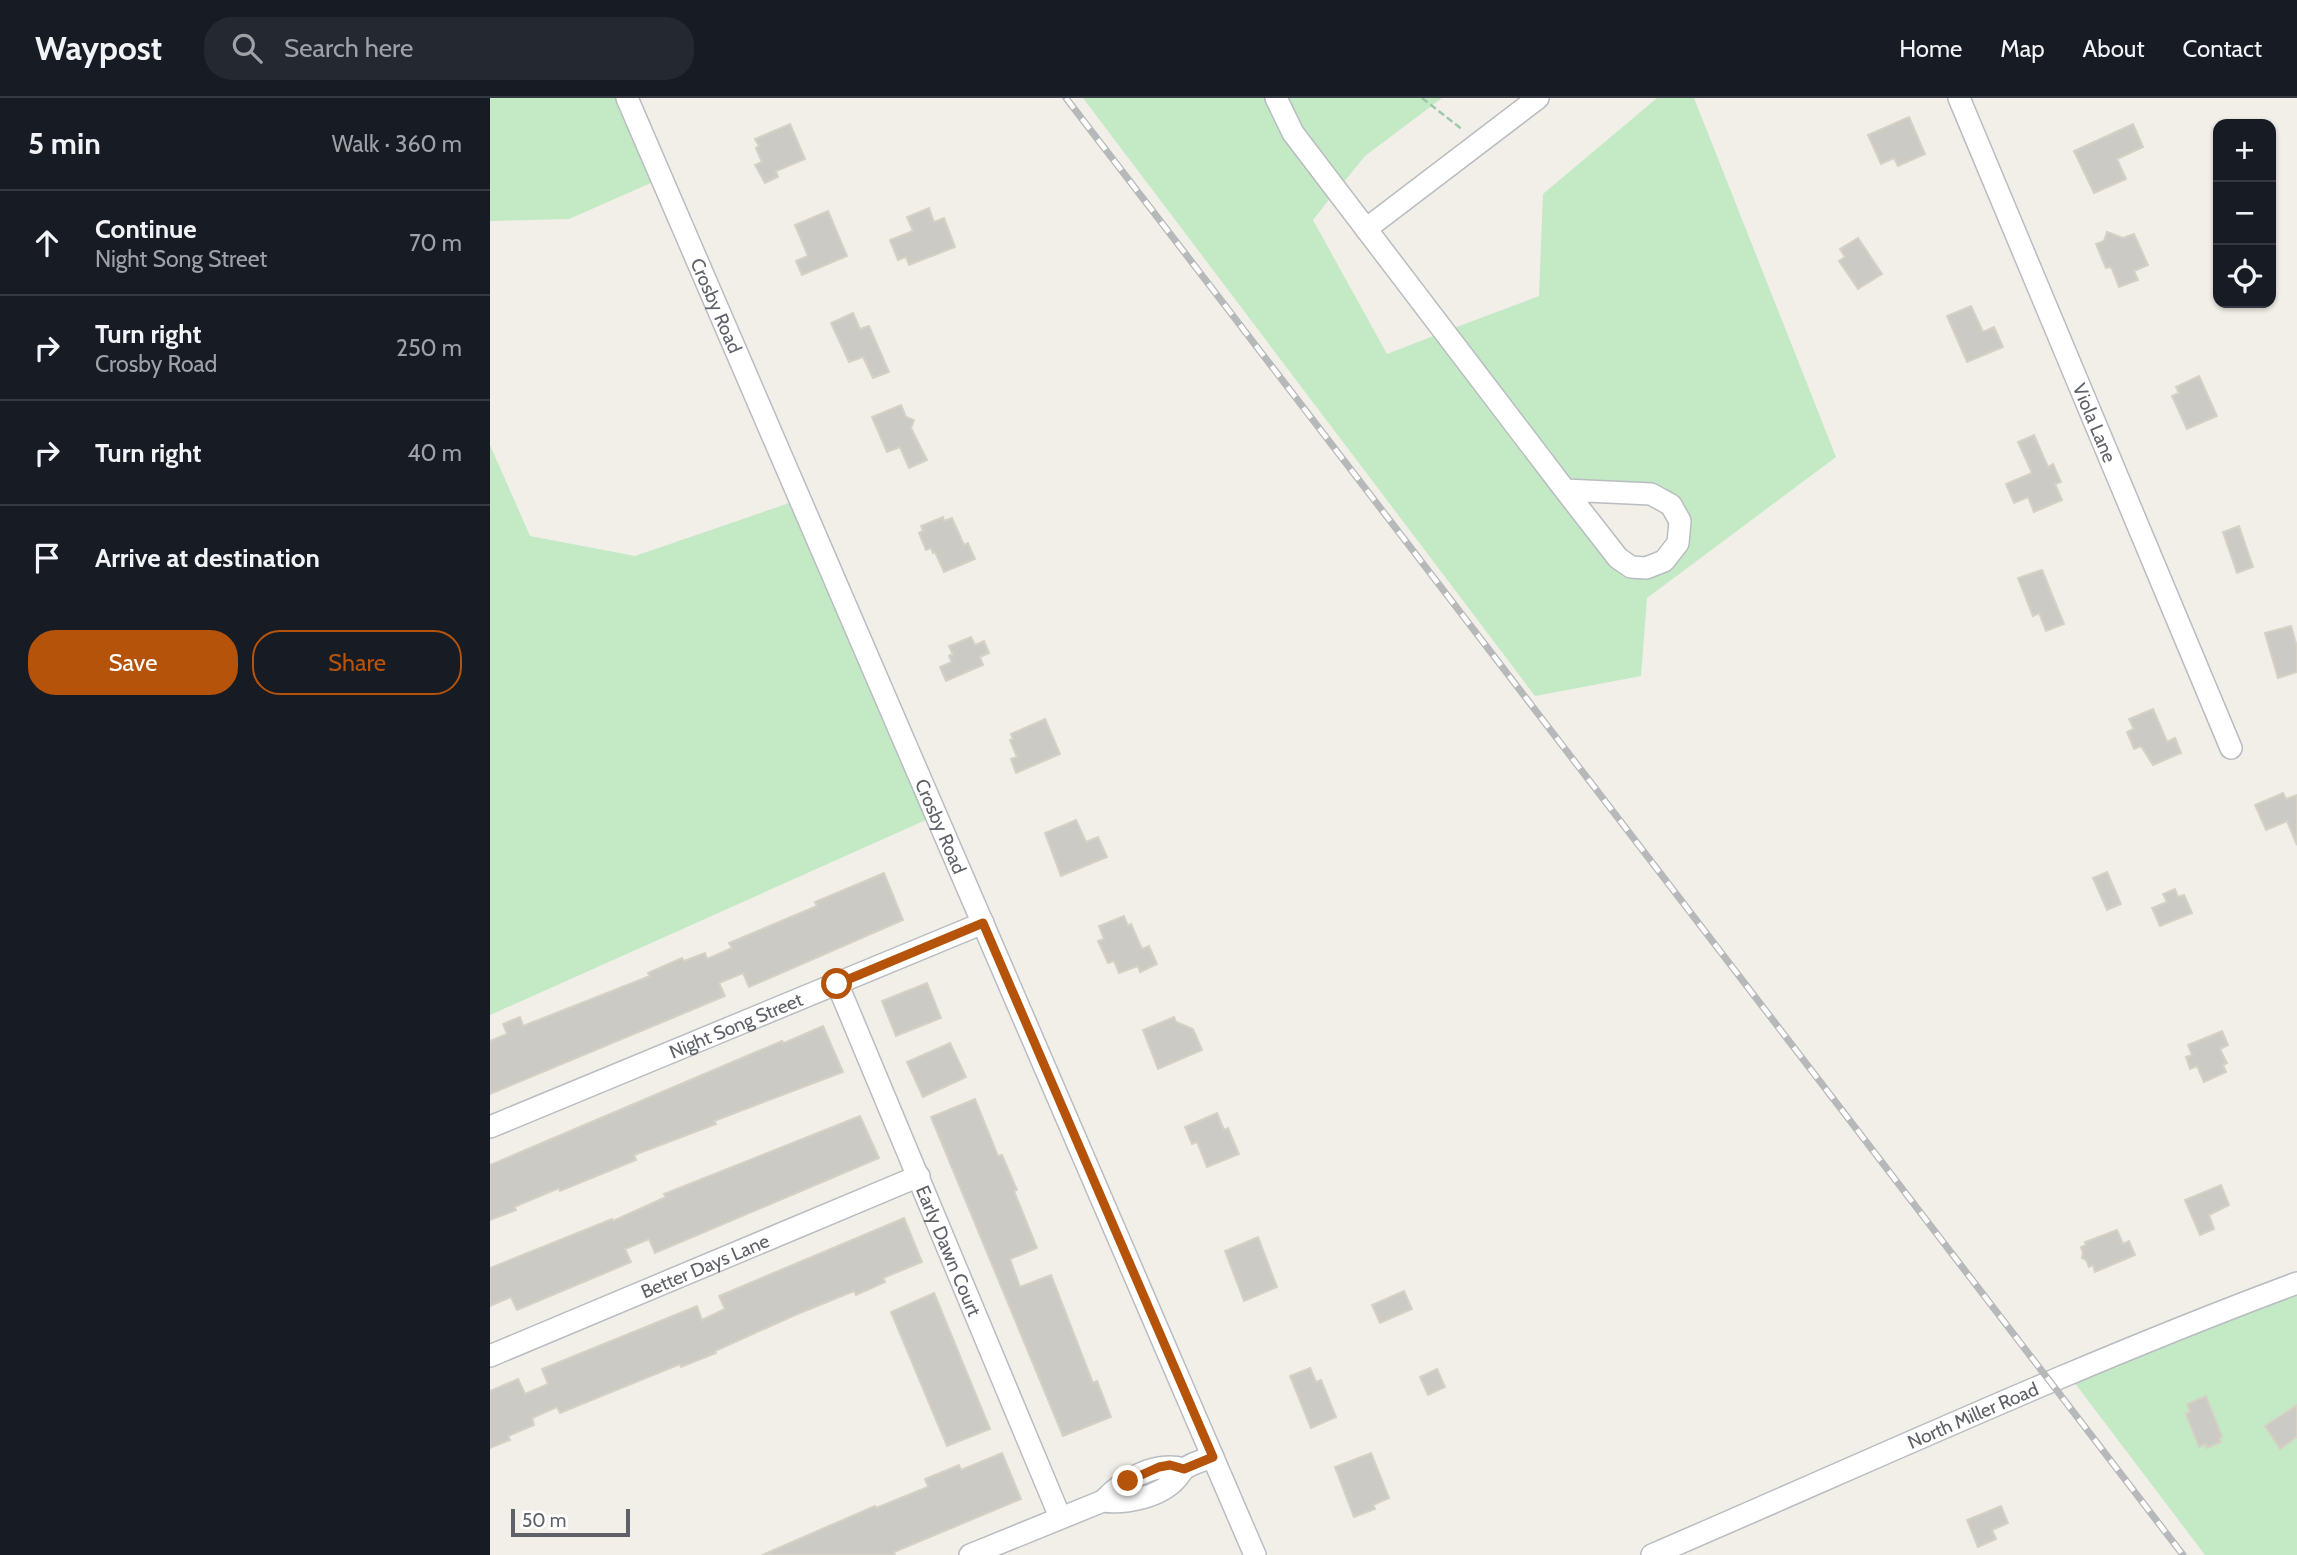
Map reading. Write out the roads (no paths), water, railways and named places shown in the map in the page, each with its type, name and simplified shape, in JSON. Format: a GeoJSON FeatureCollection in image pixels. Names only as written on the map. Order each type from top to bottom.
{"type":"FeatureCollection","features":[{"type":"Feature","properties":{"kind":"street","name":"Crosby Road"},"geometry":{"type":"LineString","coordinates":[[627,98],[1255,1555]]}},
{"type":"Feature","properties":{"kind":"street"},"geometry":{"type":"LineString","coordinates":[[1276,98],[1293,132],[1608,547],[1631,567],[1646,568],[1664,561],[1678,543],[1681,521],[1671,505],[1651,494],[1565,490]]}},
{"type":"Feature","properties":{"kind":"street"},"geometry":{"type":"LineString","coordinates":[[1366,229],[1538,98]]}},
{"type":"Feature","properties":{"kind":"street","name":"Viola Lane"},"geometry":{"type":"LineString","coordinates":[[1959,98],[2231,748]]}},
{"type":"Feature","properties":{"kind":"street","name":"Night Song Street"},"geometry":{"type":"LineString","coordinates":[[490,1127],[983,923]]}},
{"type":"Feature","properties":{"kind":"street","name":"Early Dawn Court"},"geometry":{"type":"LineString","coordinates":[[837,984],[1060,1517]]}},
{"type":"Feature","properties":{"kind":"street","name":"Better Days Lane"},"geometry":{"type":"LineString","coordinates":[[490,1356],[919,1176]]}},
{"type":"Feature","properties":{"kind":"street","name":"North Miller Road"},"geometry":{"type":"LineString","coordinates":[[1652,1555],[2074,1373],[2234,1306],[2297,1283]]}},
{"type":"Feature","properties":{"kind":"street"},"geometry":{"type":"LineString","coordinates":[[970,1555],[1103,1501],[1116,1503],[1131,1489],[1163,1489],[1177,1479],[1184,1469],[1213,1457]]}},
{"type":"Feature","properties":{"kind":"railway"},"geometry":{"type":"LineString","coordinates":[[1066,98],[2183,1555]]}}]}
